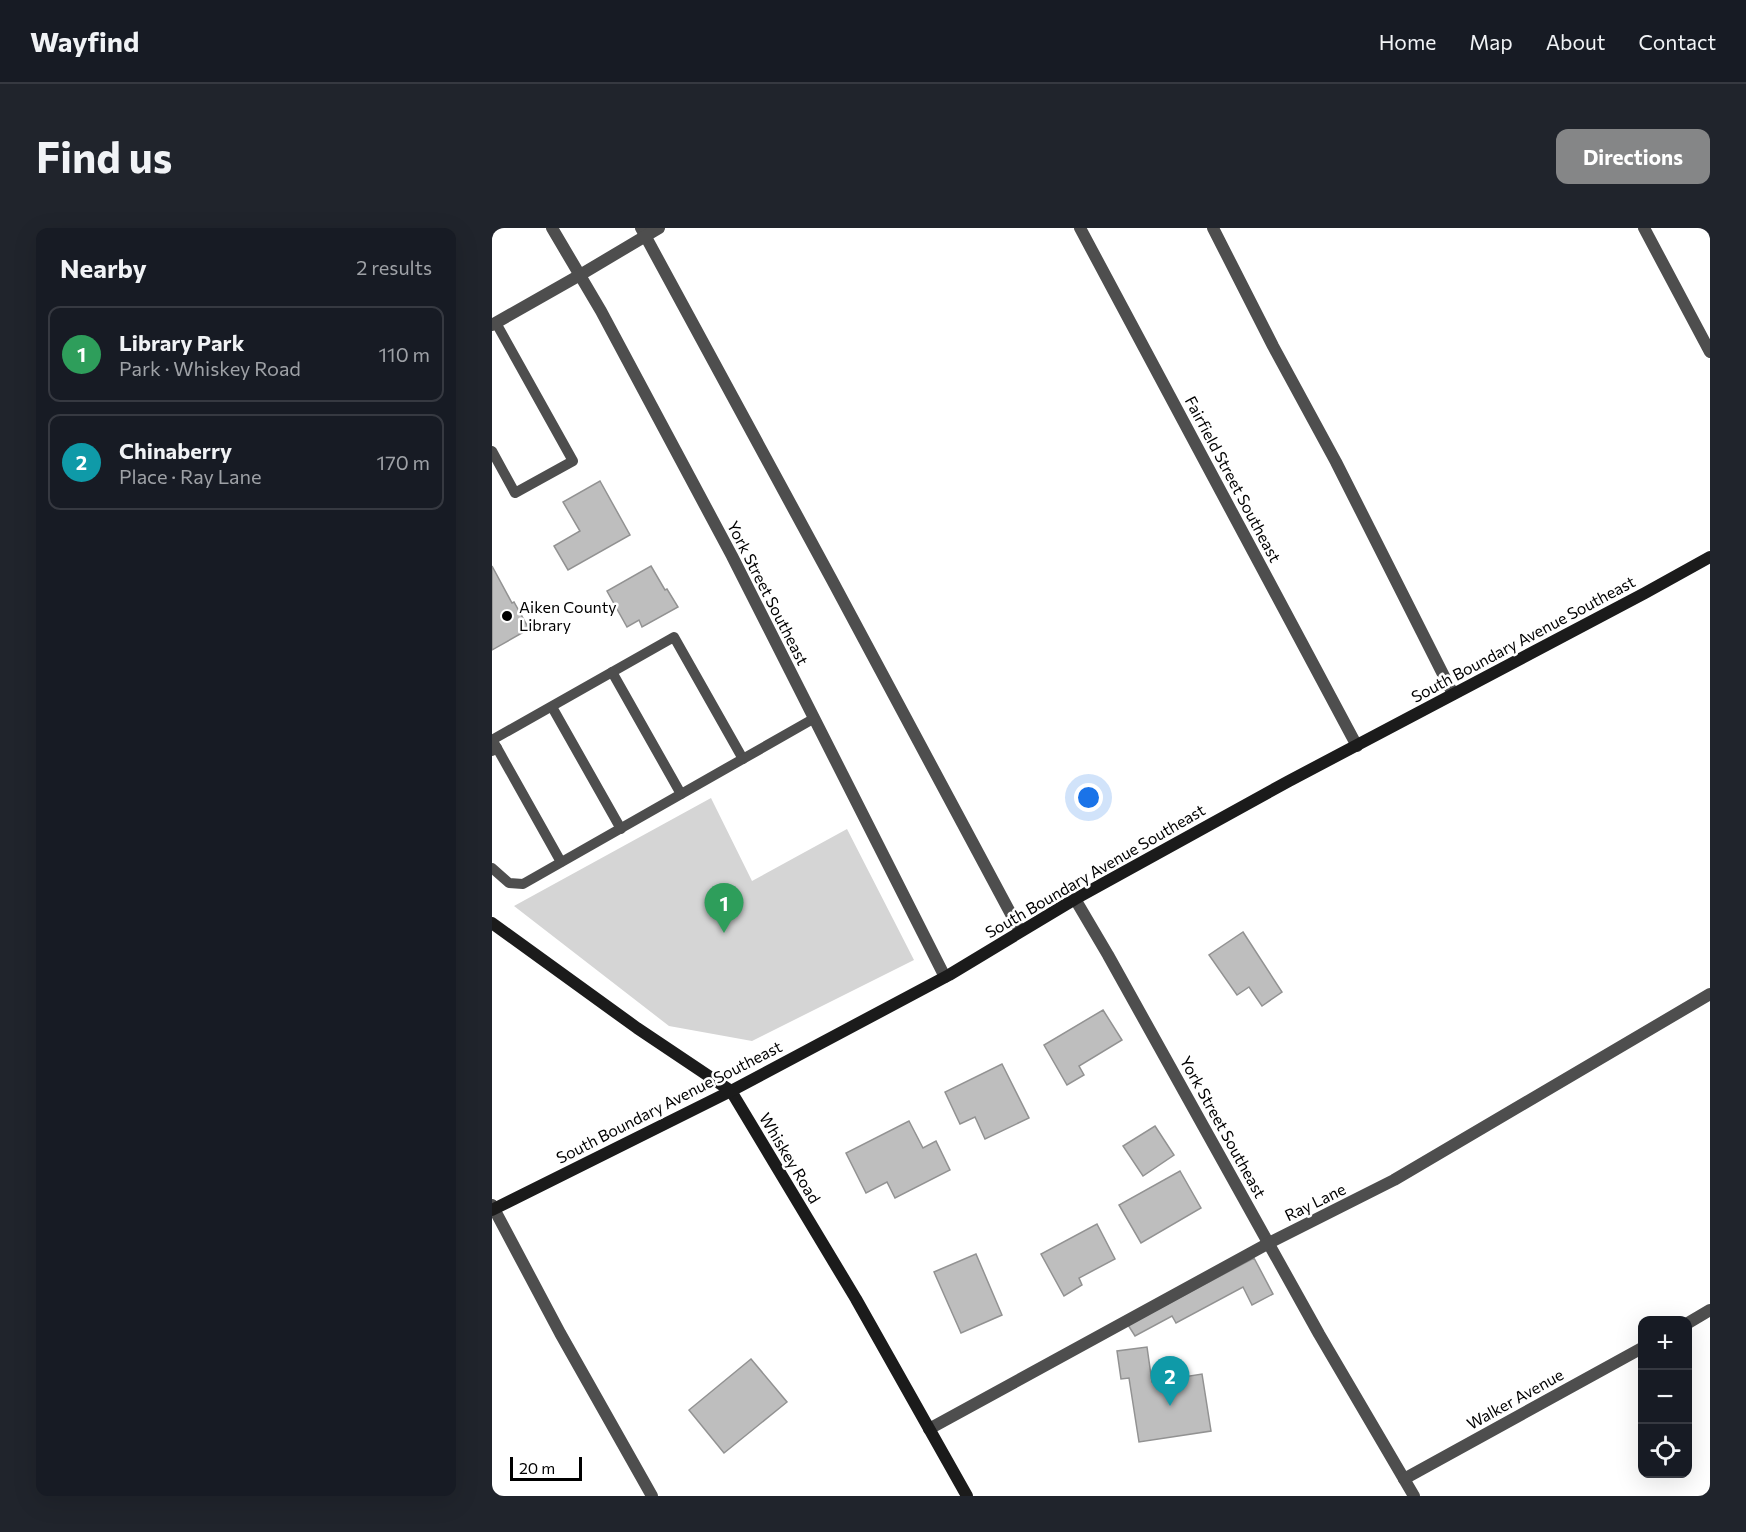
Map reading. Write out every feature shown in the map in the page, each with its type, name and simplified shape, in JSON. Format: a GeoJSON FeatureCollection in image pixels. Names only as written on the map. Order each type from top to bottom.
{"type":"FeatureCollection","features":[{"type":"Feature","properties":{"kind":"street","name":"York Street Southeast"},"geometry":{"type":"LineString","coordinates":[[552,228],[601,311],[732,556],[945,977]]}},
{"type":"Feature","properties":{"kind":"street"},"geometry":{"type":"LineString","coordinates":[[494,324],[580,275],[644,232],[659,228]]}},
{"type":"Feature","properties":{"kind":"street","name":"Fairfield Street Southeast"},"geometry":{"type":"LineString","coordinates":[[1080,228],[1357,746]]}},
{"type":"Feature","properties":{"kind":"street"},"geometry":{"type":"LineString","coordinates":[[1213,228],[1454,694]]}},
{"type":"Feature","properties":{"kind":"street"},"geometry":{"type":"LineString","coordinates":[[1644,228],[1710,352]]}},
{"type":"Feature","properties":{"kind":"street"},"geometry":{"type":"LineString","coordinates":[[644,232],[1020,931]]}},
{"type":"Feature","properties":{"kind":"street","name":"South Boundary Avenue Southeast"},"geometry":{"type":"LineString","coordinates":[[493,1208],[731,1091],[945,977],[1075,899],[1288,781],[1710,557]]}},
{"type":"Feature","properties":{"kind":"street","name":"York Street Southeast"},"geometry":{"type":"LineString","coordinates":[[1075,899],[1319,1334],[1414,1496]]}},
{"type":"Feature","properties":{"kind":"street","name":"Whiskey Road"},"geometry":{"type":"LineString","coordinates":[[492,923],[637,1028],[731,1091],[856,1299],[967,1496]]}},
{"type":"Feature","properties":{"kind":"street","name":"Ray Lane"},"geometry":{"type":"LineString","coordinates":[[929,1429],[1269,1243],[1394,1180],[1710,994]]}},
{"type":"Feature","properties":{"kind":"street"},"geometry":{"type":"LineString","coordinates":[[493,1208],[652,1496]]}},
{"type":"Feature","properties":{"kind":"street"},"geometry":{"type":"LineString","coordinates":[[1692,1321],[1710,1310]]}},
{"type":"Feature","properties":{"kind":"street","name":"Walker Avenue"},"geometry":{"type":"LineString","coordinates":[[1404,1479],[1638,1350]]}},
{"type":"Feature","properties":{"kind":"lane"},"geometry":{"type":"LineString","coordinates":[[492,451],[515,493],[573,461],[494,324]]}},
{"type":"Feature","properties":{"kind":"lane"},"geometry":{"type":"LineString","coordinates":[[561,862],[495,750],[492,740],[612,672],[674,637],[743,759]]}},
{"type":"Feature","properties":{"kind":"lane"},"geometry":{"type":"LineString","coordinates":[[612,672],[681,794]]}},
{"type":"Feature","properties":{"kind":"lane"},"geometry":{"type":"LineString","coordinates":[[552,707],[621,829]]}},
{"type":"Feature","properties":{"kind":"lane"},"geometry":{"type":"LineString","coordinates":[[492,868],[509,883],[523,884],[813,719]]}},
{"type":"Feature","properties":{"kind":"shaded area"},"geometry":{"type":"Polygon","coordinates":[[[711,798],[752,881],[847,829],[914,960],[752,1041],[669,1026],[514,906],[711,798]]]}},
{"type":"Feature","properties":{"kind":"building"},"geometry":{"type":"Polygon","coordinates":[[[600,481],[630,535],[568,570],[554,546],[580,531],[563,502],[600,481]]]}},
{"type":"Feature","properties":{"kind":"building","name":"Aiken County Library"},"geometry":{"type":"Polygon","coordinates":[[[492,566],[529,629],[492,650],[492,566]]]}},
{"type":"Feature","properties":{"kind":"building"},"geometry":{"type":"Polygon","coordinates":[[[651,566],[678,607],[642,627],[639,620],[627,627],[607,591],[651,566]]]}},
{"type":"Feature","properties":{"kind":"building"},"geometry":{"type":"Polygon","coordinates":[[[1243,932],[1282,992],[1262,1006],[1249,987],[1237,995],[1209,955],[1243,932]]]}},
{"type":"Feature","properties":{"kind":"building"},"geometry":{"type":"Polygon","coordinates":[[[1103,1010],[1122,1040],[1079,1066],[1084,1075],[1067,1085],[1044,1045],[1103,1010]]]}},
{"type":"Feature","properties":{"kind":"building"},"geometry":{"type":"Polygon","coordinates":[[[1002,1064],[1029,1118],[985,1139],[975,1117],[960,1124],[945,1092],[1002,1064]]]}},
{"type":"Feature","properties":{"kind":"building"},"geometry":{"type":"Polygon","coordinates":[[[909,1121],[923,1148],[936,1141],[950,1170],[895,1198],[887,1182],[866,1193],[846,1153],[909,1121]]]}},
{"type":"Feature","properties":{"kind":"building"},"geometry":{"type":"Polygon","coordinates":[[[1155,1126],[1174,1155],[1143,1176],[1123,1146],[1155,1126]]]}},
{"type":"Feature","properties":{"kind":"building"},"geometry":{"type":"Polygon","coordinates":[[[1180,1171],[1201,1208],[1141,1243],[1119,1205],[1180,1171]]]}},
{"type":"Feature","properties":{"kind":"building"},"geometry":{"type":"Polygon","coordinates":[[[1097,1224],[1115,1259],[1079,1278],[1082,1285],[1064,1296],[1041,1254],[1097,1224]]]}},
{"type":"Feature","properties":{"kind":"building"},"geometry":{"type":"Polygon","coordinates":[[[976,1254],[1002,1315],[961,1333],[934,1272],[976,1254]]]}},
{"type":"Feature","properties":{"kind":"building"},"geometry":{"type":"Polygon","coordinates":[[[1254,1258],[1273,1294],[1252,1305],[1243,1287],[1176,1323],[1172,1316],[1135,1336],[1128,1325],[1254,1258]]]}},
{"type":"Feature","properties":{"kind":"building"},"geometry":{"type":"Polygon","coordinates":[[[1147,1347],[1152,1382],[1202,1374],[1211,1431],[1139,1442],[1129,1378],[1121,1379],[1117,1351],[1147,1347]]]}},
{"type":"Feature","properties":{"kind":"building"},"geometry":{"type":"Polygon","coordinates":[[[751,1359],[787,1402],[724,1453],[689,1410],[751,1359]]]}},
{"type":"Feature","properties":{"kind":"place","name":"Aiken County Library"},"geometry":{"type":"Point","coordinates":[507,616]}},
{"type":"Feature","properties":{"kind":"place","name":"Library Park"},"geometry":{"type":"Point","coordinates":[724,933]}},
{"type":"Feature","properties":{"kind":"place","name":"Chinaberry"},"geometry":{"type":"Point","coordinates":[1170,1406]}}]}
